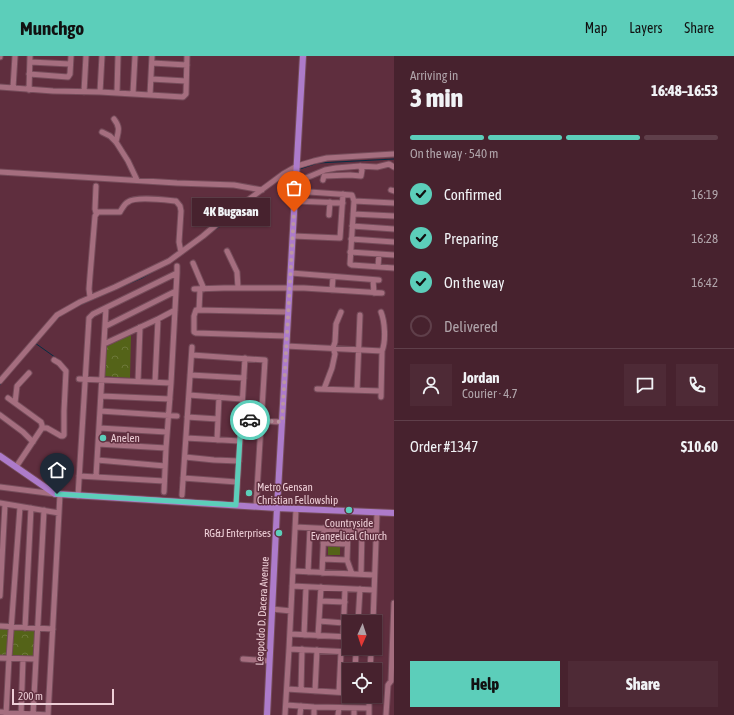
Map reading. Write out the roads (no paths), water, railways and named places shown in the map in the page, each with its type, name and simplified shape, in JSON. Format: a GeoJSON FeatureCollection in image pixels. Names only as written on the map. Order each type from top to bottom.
{"type":"FeatureCollection","features":[{"type":"Feature","properties":{"kind":"main road","name":"Leopoldo D. Dacera Avenue"},"geometry":{"type":"LineString","coordinates":[[267,715],[277,508],[303,56]]}},
{"type":"Feature","properties":{"kind":"main road"},"geometry":{"type":"LineString","coordinates":[[0,456],[57,494],[394,514]]}},
{"type":"Feature","properties":{"kind":"street"},"geometry":{"type":"LineString","coordinates":[[14,88],[15,56]]}},
{"type":"Feature","properties":{"kind":"street"},"geometry":{"type":"LineString","coordinates":[[30,74],[68,77],[70,74],[70,56]]}},
{"type":"Feature","properties":{"kind":"street"},"geometry":{"type":"LineString","coordinates":[[84,92],[86,56]]}},
{"type":"Feature","properties":{"kind":"street"},"geometry":{"type":"LineString","coordinates":[[100,92],[102,56]]}},
{"type":"Feature","properties":{"kind":"street"},"geometry":{"type":"LineString","coordinates":[[117,92],[118,56]]}},
{"type":"Feature","properties":{"kind":"street"},"geometry":{"type":"LineString","coordinates":[[133,93],[135,56]]}},
{"type":"Feature","properties":{"kind":"street"},"geometry":{"type":"LineString","coordinates":[[150,95],[152,56]]}},
{"type":"Feature","properties":{"kind":"street"},"geometry":{"type":"LineString","coordinates":[[0,88],[183,96],[186,94],[187,56]]}},
{"type":"Feature","properties":{"kind":"street"},"geometry":{"type":"LineString","coordinates":[[29,90],[30,59],[70,64]]}},
{"type":"Feature","properties":{"kind":"street"},"geometry":{"type":"LineString","coordinates":[[152,63],[187,65]]}},
{"type":"Feature","properties":{"kind":"street"},"geometry":{"type":"LineString","coordinates":[[151,79],[186,81]]}},
{"type":"Feature","properties":{"kind":"street"},"geometry":{"type":"LineString","coordinates":[[114,119],[119,128],[116,142]]}},
{"type":"Feature","properties":{"kind":"street"},"geometry":{"type":"LineString","coordinates":[[102,132],[110,136],[116,142],[128,161],[137,180]]}},
{"type":"Feature","properties":{"kind":"street"},"geometry":{"type":"LineString","coordinates":[[0,381],[57,315],[90,297],[115,287],[168,261],[213,229],[283,174],[297,166],[327,158],[394,154]]}},
{"type":"Feature","properties":{"kind":"street"},"geometry":{"type":"LineString","coordinates":[[296,181],[325,170],[336,168],[360,166],[377,167],[389,164],[394,167]]}},
{"type":"Feature","properties":{"kind":"street"},"geometry":{"type":"LineString","coordinates":[[323,180],[324,176],[361,176],[362,170],[360,166]]}},
{"type":"Feature","properties":{"kind":"street"},"geometry":{"type":"LineString","coordinates":[[0,172],[234,185],[262,190]]}},
{"type":"Feature","properties":{"kind":"street"},"geometry":{"type":"LineString","coordinates":[[90,297],[89,289],[96,213],[96,186]]}},
{"type":"Feature","properties":{"kind":"street"},"geometry":{"type":"LineString","coordinates":[[295,191],[352,195],[354,201],[350,263],[352,265],[394,268]]}},
{"type":"Feature","properties":{"kind":"street"},"geometry":{"type":"LineString","coordinates":[[293,236],[340,238],[343,194]]}},
{"type":"Feature","properties":{"kind":"street"},"geometry":{"type":"LineString","coordinates":[[96,213],[120,212],[128,201],[134,200],[145,199],[176,201],[181,209],[179,242],[181,252]]}},
{"type":"Feature","properties":{"kind":"street"},"geometry":{"type":"LineString","coordinates":[[295,201],[343,203]]}},
{"type":"Feature","properties":{"kind":"street"},"geometry":{"type":"LineString","coordinates":[[354,201],[394,203]]}},
{"type":"Feature","properties":{"kind":"street"},"geometry":{"type":"LineString","coordinates":[[329,215],[330,202]]}},
{"type":"Feature","properties":{"kind":"street"},"geometry":{"type":"LineString","coordinates":[[214,205],[239,208]]}},
{"type":"Feature","properties":{"kind":"street"},"geometry":{"type":"LineString","coordinates":[[353,214],[394,216]]}},
{"type":"Feature","properties":{"kind":"street"},"geometry":{"type":"LineString","coordinates":[[352,226],[394,229]]}},
{"type":"Feature","properties":{"kind":"street"},"geometry":{"type":"LineString","coordinates":[[351,239],[394,242]]}},
{"type":"Feature","properties":{"kind":"street"},"geometry":{"type":"LineString","coordinates":[[227,251],[237,272],[238,288]]}},
{"type":"Feature","properties":{"kind":"street"},"geometry":{"type":"LineString","coordinates":[[350,252],[394,255]]}},
{"type":"Feature","properties":{"kind":"street"},"geometry":{"type":"LineString","coordinates":[[378,267],[379,254]]}},
{"type":"Feature","properties":{"kind":"street"},"geometry":{"type":"LineString","coordinates":[[193,263],[199,289],[199,310]]}},
{"type":"Feature","properties":{"kind":"street"},"geometry":{"type":"LineString","coordinates":[[164,492],[176,310],[177,266]]}},
{"type":"Feature","properties":{"kind":"street"},"geometry":{"type":"LineString","coordinates":[[78,496],[89,318],[93,314],[177,273]]}},
{"type":"Feature","properties":{"kind":"street"},"geometry":{"type":"LineString","coordinates":[[290,273],[376,280],[374,293]]}},
{"type":"Feature","properties":{"kind":"street"},"geometry":{"type":"LineString","coordinates":[[332,290],[333,277]]}},
{"type":"Feature","properties":{"kind":"street"},"geometry":{"type":"LineString","coordinates":[[199,289],[304,288],[382,293]]}},
{"type":"Feature","properties":{"kind":"street"},"geometry":{"type":"LineString","coordinates":[[106,326],[176,291]]}},
{"type":"Feature","properties":{"kind":"street"},"geometry":{"type":"LineString","coordinates":[[96,477],[106,308]]}},
{"type":"Feature","properties":{"kind":"street"},"geometry":{"type":"LineString","coordinates":[[104,344],[176,310]]}},
{"type":"Feature","properties":{"kind":"street"},"geometry":{"type":"LineString","coordinates":[[287,336],[196,333],[194,330],[196,310],[288,312]]}},
{"type":"Feature","properties":{"kind":"street"},"geometry":{"type":"LineString","coordinates":[[324,389],[332,368],[335,354],[333,348],[336,342],[336,324],[341,312]]}},
{"type":"Feature","properties":{"kind":"street"},"geometry":{"type":"LineString","coordinates":[[381,312],[384,326],[381,397]]}},
{"type":"Feature","properties":{"kind":"street"},"geometry":{"type":"LineString","coordinates":[[357,390],[360,315]]}},
{"type":"Feature","properties":{"kind":"street"},"geometry":{"type":"LineString","coordinates":[[155,382],[158,319]]}},
{"type":"Feature","properties":{"kind":"street"},"geometry":{"type":"LineString","coordinates":[[138,381],[140,327]]}},
{"type":"Feature","properties":{"kind":"street"},"geometry":{"type":"LineString","coordinates":[[286,346],[382,351]]}},
{"type":"Feature","properties":{"kind":"street"},"geometry":{"type":"LineString","coordinates":[[182,494],[192,347]]}},
{"type":"Feature","properties":{"kind":"street"},"geometry":{"type":"LineString","coordinates":[[192,355],[264,360],[256,506]]}},
{"type":"Feature","properties":{"kind":"street"},"geometry":{"type":"LineString","coordinates":[[236,505],[245,358]]}},
{"type":"Feature","properties":{"kind":"street"},"geometry":{"type":"LineString","coordinates":[[42,428],[46,427],[60,436],[64,435],[66,372],[59,363],[54,360]]}},
{"type":"Feature","properties":{"kind":"street"},"geometry":{"type":"LineString","coordinates":[[15,403],[17,386],[29,373]]}},
{"type":"Feature","properties":{"kind":"street"},"geometry":{"type":"LineString","coordinates":[[190,375],[244,378]]}},
{"type":"Feature","properties":{"kind":"street"},"geometry":{"type":"LineString","coordinates":[[79,379],[171,383]]}},
{"type":"Feature","properties":{"kind":"street"},"geometry":{"type":"LineString","coordinates":[[317,389],[381,391]]}},
{"type":"Feature","properties":{"kind":"street"},"geometry":{"type":"LineString","coordinates":[[189,395],[242,399]]}},
{"type":"Feature","properties":{"kind":"street"},"geometry":{"type":"LineString","coordinates":[[101,396],[170,399]]}},
{"type":"Feature","properties":{"kind":"street"},"geometry":{"type":"LineString","coordinates":[[217,440],[219,397]]}},
{"type":"Feature","properties":{"kind":"street"},"geometry":{"type":"LineString","coordinates":[[8,398],[41,422],[42,425],[42,428],[16,467]]}},
{"type":"Feature","properties":{"kind":"street"},"geometry":{"type":"LineString","coordinates":[[100,412],[176,416]]}},
{"type":"Feature","properties":{"kind":"street"},"geometry":{"type":"LineString","coordinates":[[0,415],[23,432],[33,442]]}},
{"type":"Feature","properties":{"kind":"street"},"geometry":{"type":"LineString","coordinates":[[187,417],[218,419]]}},
{"type":"Feature","properties":{"kind":"street"},"geometry":{"type":"LineString","coordinates":[[241,420],[282,422]]}},
{"type":"Feature","properties":{"kind":"street"},"geometry":{"type":"LineString","coordinates":[[99,428],[167,432]]}},
{"type":"Feature","properties":{"kind":"street"},"geometry":{"type":"LineString","coordinates":[[186,438],[240,441]]}},
{"type":"Feature","properties":{"kind":"street"},"geometry":{"type":"LineString","coordinates":[[98,444],[166,448]]}},
{"type":"Feature","properties":{"kind":"street"},"geometry":{"type":"LineString","coordinates":[[185,457],[239,461]]}},
{"type":"Feature","properties":{"kind":"street"},"geometry":{"type":"LineString","coordinates":[[97,460],[165,466]]}},
{"type":"Feature","properties":{"kind":"street"},"geometry":{"type":"LineString","coordinates":[[79,476],[164,481]]}},
{"type":"Feature","properties":{"kind":"street"},"geometry":{"type":"LineString","coordinates":[[183,478],[237,482]]}},
{"type":"Feature","properties":{"kind":"street"},"geometry":{"type":"LineString","coordinates":[[0,487],[57,494],[59,513],[48,715],[6,714],[0,712]]}},
{"type":"Feature","properties":{"kind":"street"},"geometry":{"type":"LineString","coordinates":[[0,596],[2,504],[59,513]]}},
{"type":"Feature","properties":{"kind":"street"},"geometry":{"type":"LineString","coordinates":[[6,714],[20,507]]}},
{"type":"Feature","properties":{"kind":"street"},"geometry":{"type":"LineString","coordinates":[[25,628],[31,508]]}},
{"type":"Feature","properties":{"kind":"street"},"geometry":{"type":"LineString","coordinates":[[285,715],[296,509]]}},
{"type":"Feature","properties":{"kind":"street"},"geometry":{"type":"LineString","coordinates":[[34,714],[44,510]]}},
{"type":"Feature","properties":{"kind":"street"},"geometry":{"type":"LineString","coordinates":[[372,615],[377,513]]}},
{"type":"Feature","properties":{"kind":"street"},"geometry":{"type":"LineString","coordinates":[[295,527],[376,531]]}},
{"type":"Feature","properties":{"kind":"street"},"geometry":{"type":"LineString","coordinates":[[308,572],[310,528]]}},
{"type":"Feature","properties":{"kind":"street"},"geometry":{"type":"LineString","coordinates":[[322,573],[324,528]]}},
{"type":"Feature","properties":{"kind":"street"},"geometry":{"type":"LineString","coordinates":[[348,530],[347,560],[352,574]]}},
{"type":"Feature","properties":{"kind":"street"},"geometry":{"type":"LineString","coordinates":[[361,574],[362,531]]}},
{"type":"Feature","properties":{"kind":"street"},"geometry":{"type":"LineString","coordinates":[[323,543],[347,544]]}},
{"type":"Feature","properties":{"kind":"street"},"geometry":{"type":"LineString","coordinates":[[322,559],[347,560]]}},
{"type":"Feature","properties":{"kind":"street"},"geometry":{"type":"LineString","coordinates":[[293,572],[374,575]]}},
{"type":"Feature","properties":{"kind":"street"},"geometry":{"type":"LineString","coordinates":[[292,586],[374,590]]}},
{"type":"Feature","properties":{"kind":"street"},"geometry":{"type":"LineString","coordinates":[[304,635],[306,586]]}},
{"type":"Feature","properties":{"kind":"street"},"geometry":{"type":"LineString","coordinates":[[318,636],[320,587]]}},
{"type":"Feature","properties":{"kind":"street"},"geometry":{"type":"LineString","coordinates":[[344,615],[345,589]]}},
{"type":"Feature","properties":{"kind":"street"},"geometry":{"type":"LineString","coordinates":[[358,615],[360,589]]}},
{"type":"Feature","properties":{"kind":"street"},"geometry":{"type":"LineString","coordinates":[[320,601],[345,602]]}},
{"type":"Feature","properties":{"kind":"street"},"geometry":{"type":"LineString","coordinates":[[386,715],[388,685],[392,681],[394,603]]}},
{"type":"Feature","properties":{"kind":"street"},"geometry":{"type":"LineString","coordinates":[[272,609],[291,611]]}},
{"type":"Feature","properties":{"kind":"street"},"geometry":{"type":"LineString","coordinates":[[319,621],[342,623]]}},
{"type":"Feature","properties":{"kind":"street"},"geometry":{"type":"LineString","coordinates":[[0,626],[53,629]]}},
{"type":"Feature","properties":{"kind":"street"},"geometry":{"type":"LineString","coordinates":[[290,634],[342,637]]}},
{"type":"Feature","properties":{"kind":"street"},"geometry":{"type":"LineString","coordinates":[[289,648],[341,652],[339,692]]}},
{"type":"Feature","properties":{"kind":"street"},"geometry":{"type":"LineString","coordinates":[[301,690],[302,649]]}},
{"type":"Feature","properties":{"kind":"street"},"geometry":{"type":"LineString","coordinates":[[315,691],[317,650]]}},
{"type":"Feature","properties":{"kind":"street"},"geometry":{"type":"LineString","coordinates":[[0,658],[36,659]]}},
{"type":"Feature","properties":{"kind":"street"},"geometry":{"type":"LineString","coordinates":[[21,714],[23,659]]}},
{"type":"Feature","properties":{"kind":"street"},"geometry":{"type":"LineString","coordinates":[[243,659],[269,661]]}},
{"type":"Feature","properties":{"kind":"street"},"geometry":{"type":"LineString","coordinates":[[287,689],[342,692]]}},
{"type":"Feature","properties":{"kind":"street"},"geometry":{"type":"LineString","coordinates":[[369,703],[369,715]]}},
{"type":"Feature","properties":{"kind":"street"},"geometry":{"type":"LineString","coordinates":[[286,705],[369,708]]}},
{"type":"Feature","properties":{"kind":"street"},"geometry":{"type":"LineString","coordinates":[[300,715],[301,706]]}},
{"type":"Feature","properties":{"kind":"street"},"geometry":{"type":"LineString","coordinates":[[314,707],[314,715]]}},
{"type":"Feature","properties":{"kind":"street"},"geometry":{"type":"LineString","coordinates":[[338,715],[339,708]]}},
{"type":"Feature","properties":{"kind":"street"},"geometry":{"type":"LineString","coordinates":[[354,708],[354,715]]}},
{"type":"Feature","properties":{"kind":"waterway"},"geometry":{"type":"LineString","coordinates":[[300,169],[318,163],[394,159]]}},
{"type":"Feature","properties":{"kind":"waterway"},"geometry":{"type":"LineString","coordinates":[[207,235],[257,197]]}},
{"type":"Feature","properties":{"kind":"waterway"},"geometry":{"type":"LineString","coordinates":[[78,306],[142,278],[169,263]]}},
{"type":"Feature","properties":{"kind":"waterway"},"geometry":{"type":"LineString","coordinates":[[55,321],[63,314]]}},
{"type":"Feature","properties":{"kind":"waterway"},"geometry":{"type":"LineString","coordinates":[[35,343],[59,360]]}},
{"type":"Feature","properties":{"kind":"waterway"},"geometry":{"type":"LineString","coordinates":[[0,385],[15,367]]}},
{"type":"Feature","properties":{"kind":"place","name":"4K Bugasan"},"geometry":{"type":"Point","coordinates":[294,212]}},
{"type":"Feature","properties":{"kind":"place","name":"Anelen"},"geometry":{"type":"Point","coordinates":[103,438]}},
{"type":"Feature","properties":{"kind":"place","name":"Metro Gensan Christian Fellowship"},"geometry":{"type":"Point","coordinates":[249,493]}},
{"type":"Feature","properties":{"kind":"place","name":"Countryside Evangelical Church"},"geometry":{"type":"Point","coordinates":[349,510]}},
{"type":"Feature","properties":{"kind":"place","name":"RG&J Enterprises"},"geometry":{"type":"Point","coordinates":[279,533]}}]}
